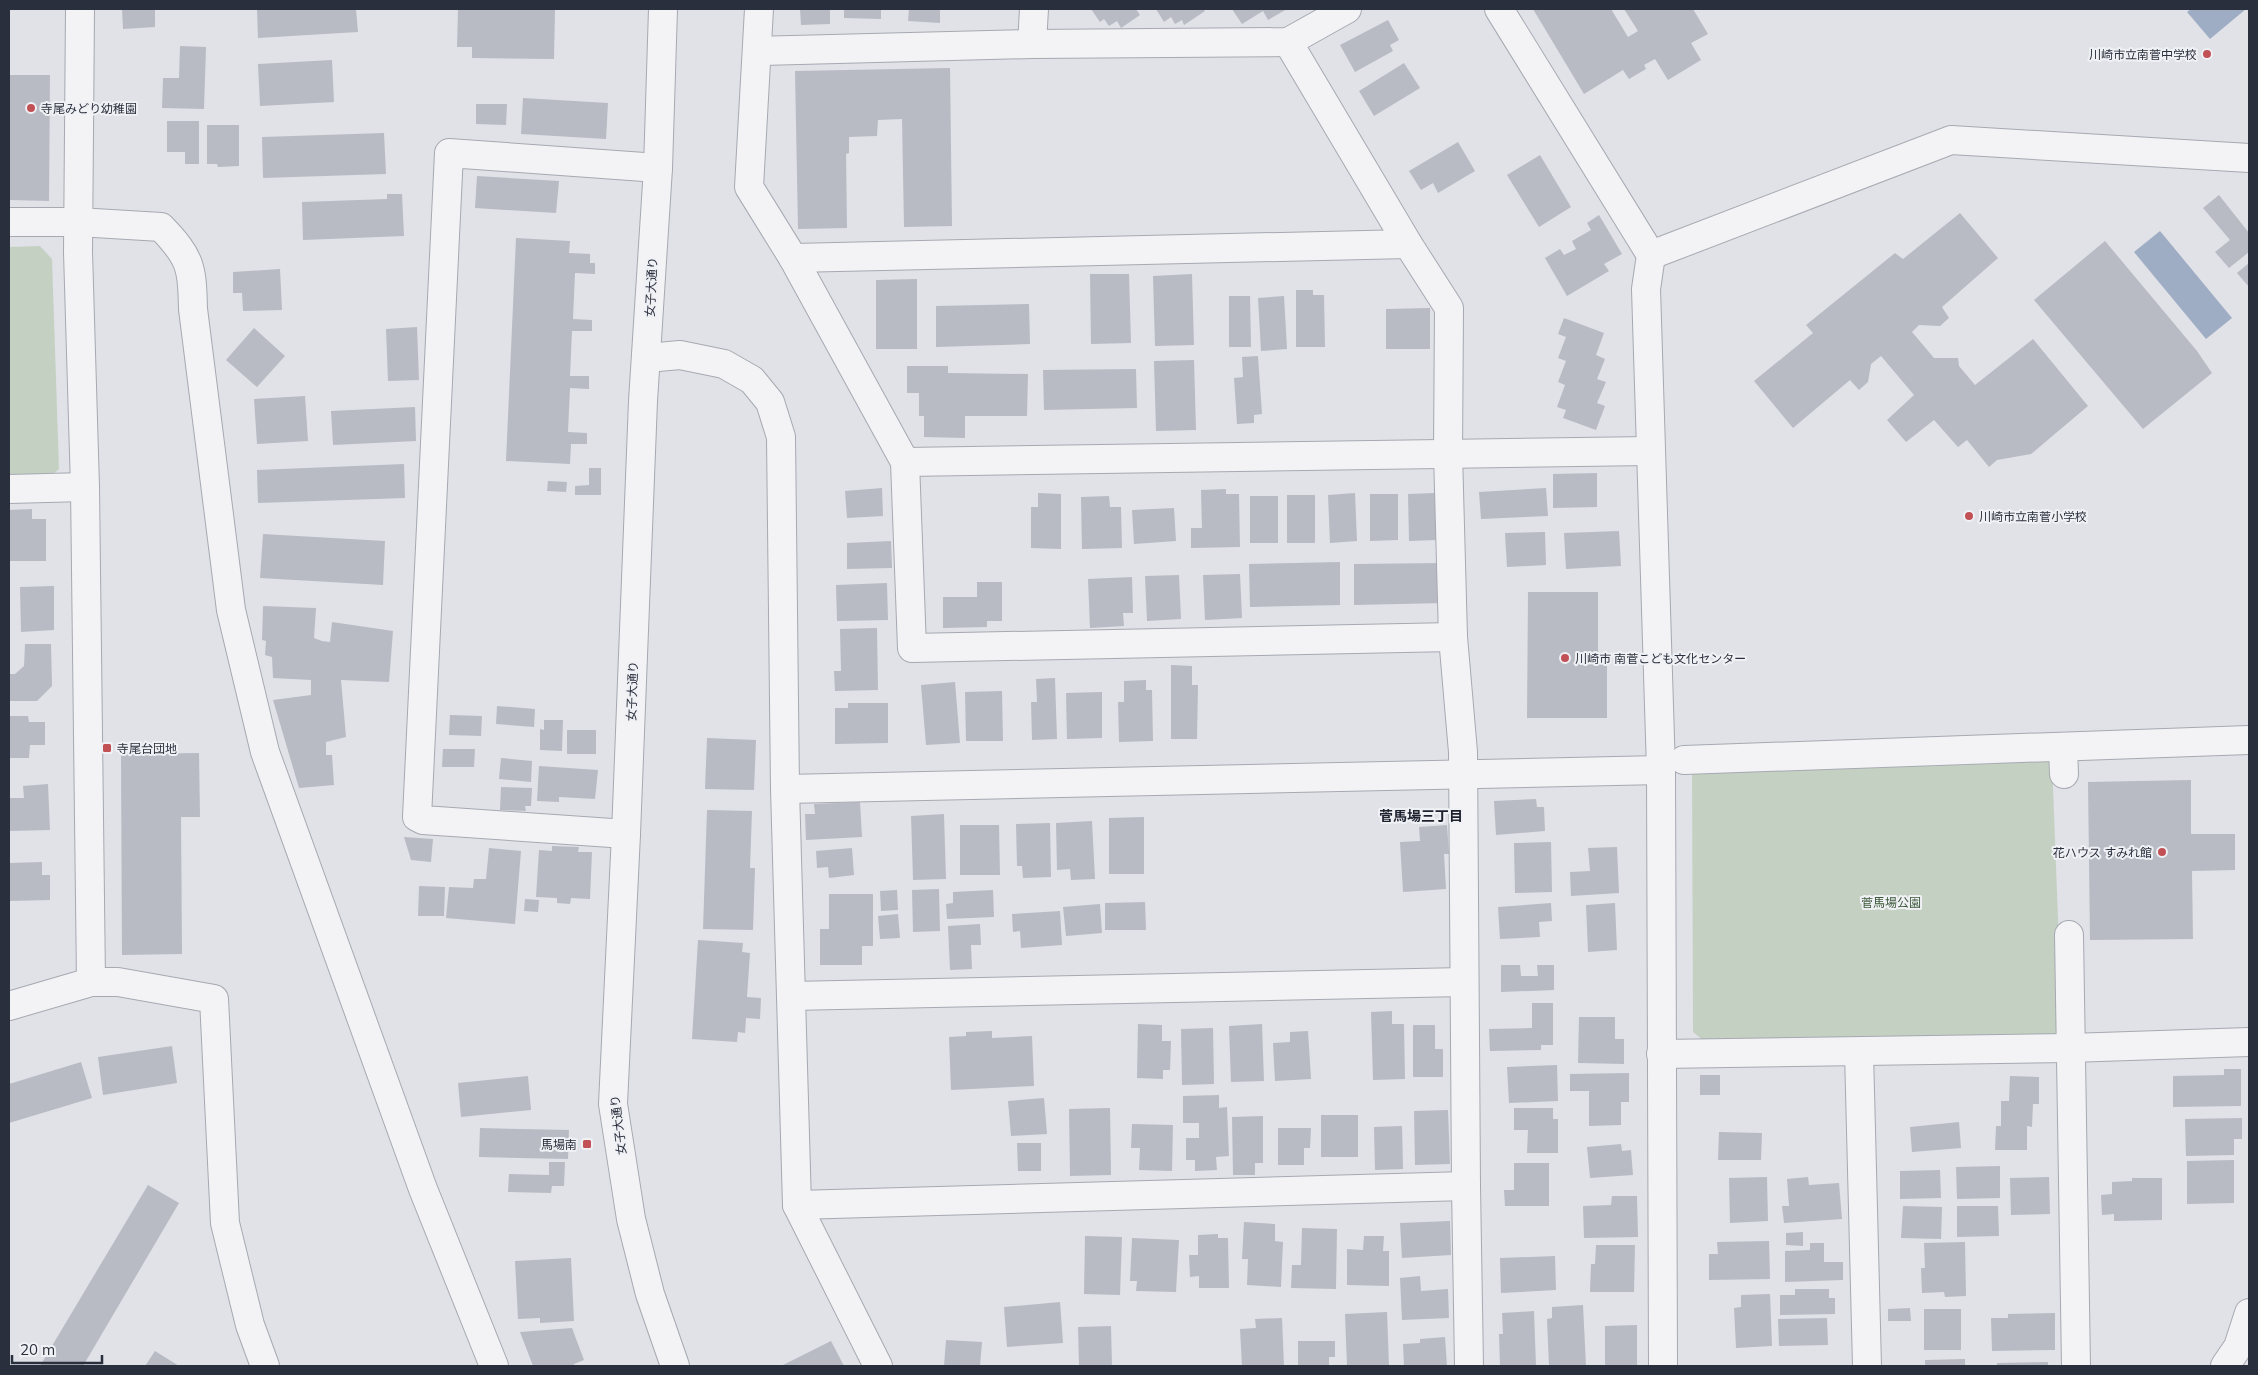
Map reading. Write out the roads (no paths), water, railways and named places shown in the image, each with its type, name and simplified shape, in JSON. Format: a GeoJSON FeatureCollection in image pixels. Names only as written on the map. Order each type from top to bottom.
{"type":"FeatureCollection","features":[{"type":"Feature","properties":{"kind":"street"},"geometry":{"type":"LineString","coordinates":[[80,9],[78,222],[85,487],[91,982]]}},
{"type":"Feature","properties":{"kind":"street","name":"女子大通り"},"geometry":{"type":"LineString","coordinates":[[663,9],[658,168],[643,401],[613,1104],[631,1219],[650,1294],[675,1366]]}},
{"type":"Feature","properties":{"kind":"street"},"geometry":{"type":"LineString","coordinates":[[759,9],[749,186],[792,258],[905,462],[912,648],[1453,637]]}},
{"type":"Feature","properties":{"kind":"street"},"geometry":{"type":"LineString","coordinates":[[1032,44],[1034,9]]}},
{"type":"Feature","properties":{"kind":"street"},"geometry":{"type":"LineString","coordinates":[[757,50],[1032,44],[1288,42],[1347,9]]}},
{"type":"Feature","properties":{"kind":"street"},"geometry":{"type":"LineString","coordinates":[[1499,9],[1651,255],[1646,289],[1650,451],[1673,765],[1662,1054],[1663,1366]]}},
{"type":"Feature","properties":{"kind":"street"},"geometry":{"type":"LineString","coordinates":[[1288,42],[1408,244],[1449,308],[1448,453],[1453,637],[1463,774],[1469,1366]]}},
{"type":"Feature","properties":{"kind":"street"},"geometry":{"type":"LineString","coordinates":[[1651,255],[1951,140],[2249,158]]}},
{"type":"Feature","properties":{"kind":"street"},"geometry":{"type":"LineString","coordinates":[[626,834],[423,820],[417,817],[449,153],[658,168]]}},
{"type":"Feature","properties":{"kind":"street"},"geometry":{"type":"LineString","coordinates":[[9,222],[78,222],[161,227],[181,248],[192,273],[193,309],[231,610],[266,752],[423,1189],[494,1366]]}},
{"type":"Feature","properties":{"kind":"street"},"geometry":{"type":"LineString","coordinates":[[792,258],[1408,244]]}},
{"type":"Feature","properties":{"kind":"street"},"geometry":{"type":"LineString","coordinates":[[647,358],[680,356],[724,364],[752,380],[770,402],[781,437],[785,789],[797,1205],[878,1366]]}},
{"type":"Feature","properties":{"kind":"street"},"geometry":{"type":"LineString","coordinates":[[905,462],[1650,451]]}},
{"type":"Feature","properties":{"kind":"street"},"geometry":{"type":"LineString","coordinates":[[9,489],[85,487]]}},
{"type":"Feature","properties":{"kind":"street"},"geometry":{"type":"LineString","coordinates":[[785,789],[1463,774],[1673,765],[2064,761],[2249,740]]}},
{"type":"Feature","properties":{"kind":"street"},"geometry":{"type":"LineString","coordinates":[[2068,935],[2076,1366]]}},
{"type":"Feature","properties":{"kind":"street"},"geometry":{"type":"LineString","coordinates":[[9,1006],[91,982],[118,982],[214,999],[225,1224],[250,1325],[265,1366]]}},
{"type":"Feature","properties":{"kind":"street"},"geometry":{"type":"LineString","coordinates":[[791,996],[1464,982]]}},
{"type":"Feature","properties":{"kind":"street"},"geometry":{"type":"LineString","coordinates":[[1662,1054],[2070,1048],[2249,1042]]}},
{"type":"Feature","properties":{"kind":"street"},"geometry":{"type":"LineString","coordinates":[[1859,1052],[1867,1366]]}},
{"type":"Feature","properties":{"kind":"street"},"geometry":{"type":"LineString","coordinates":[[797,1205],[1466,1186]]}},
{"type":"Feature","properties":{"kind":"street"},"geometry":{"type":"LineString","coordinates":[[2225,1366],[2238,1347],[2249,1313]]}},
{"type":"Feature","properties":{"kind":"water"},"geometry":{"type":"Polygon","coordinates":[[[2191,9],[2246,9],[2210,39],[2187,12],[2191,9]]]}},
{"type":"Feature","properties":{"kind":"water"},"geometry":{"type":"Polygon","coordinates":[[[2160,231],[2232,318],[2206,339],[2134,252],[2160,231]]]}},
{"type":"Feature","properties":{"kind":"place","name":"川崎市立南菅中学校"},"geometry":{"type":"Point","coordinates":[2207,54]}},
{"type":"Feature","properties":{"kind":"place","name":"寺尾みどり幼稚園"},"geometry":{"type":"Point","coordinates":[31,108]}},
{"type":"Feature","properties":{"kind":"place","name":"川崎市立南菅小学校"},"geometry":{"type":"Point","coordinates":[1969,516]}},
{"type":"Feature","properties":{"kind":"place","name":"川崎市 南菅こども文化センター"},"geometry":{"type":"Point","coordinates":[1565,658]}},
{"type":"Feature","properties":{"kind":"place","name":"寺尾台団地"},"geometry":{"type":"Point","coordinates":[107,748]}},
{"type":"Feature","properties":{"kind":"place","name":"花ハウス すみれ館"},"geometry":{"type":"Point","coordinates":[2162,852]}},
{"type":"Feature","properties":{"kind":"place","name":"馬場南"},"geometry":{"type":"Point","coordinates":[587,1144]}},
{"type":"Feature","properties":{"kind":"district","name":"菅馬場三丁目"},"geometry":{"type":"Point","coordinates":[1421,816]}},
{"type":"Feature","properties":{"kind":"park label","name":"菅馬場公園"},"geometry":{"type":"Point","coordinates":[1891,902]}}]}
